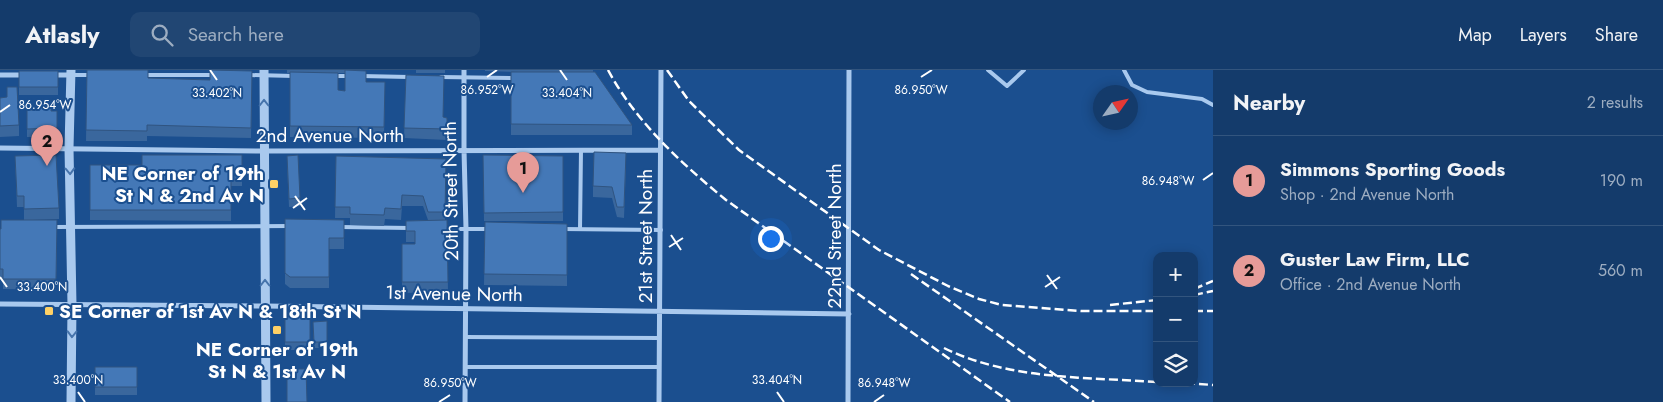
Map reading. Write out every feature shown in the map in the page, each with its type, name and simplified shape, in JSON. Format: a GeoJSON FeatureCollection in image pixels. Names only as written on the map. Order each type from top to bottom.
{"type":"FeatureCollection","features":[{"type":"Feature","properties":{"kind":"street","name":"20th Street North"},"geometry":{"type":"LineString","coordinates":[[464,70],[466,229],[465,402]]}},
{"type":"Feature","properties":{"kind":"street","name":"21st Street North"},"geometry":{"type":"LineString","coordinates":[[659,402],[661,70]]}},
{"type":"Feature","properties":{"kind":"street","name":"22nd Street North"},"geometry":{"type":"LineString","coordinates":[[848,402],[849,70]]}},
{"type":"Feature","properties":{"kind":"street"},"geometry":{"type":"LineString","coordinates":[[45,75],[71,73],[69,148],[72,227],[71,402]]}},
{"type":"Feature","properties":{"kind":"street"},"geometry":{"type":"LineString","coordinates":[[264,73],[266,402]]}},
{"type":"Feature","properties":{"kind":"street"},"geometry":{"type":"LineString","coordinates":[[0,75],[27,75]]}},
{"type":"Feature","properties":{"kind":"street","name":"2nd Avenue North"},"geometry":{"type":"LineString","coordinates":[[0,148],[265,151],[660,150]]}},
{"type":"Feature","properties":{"kind":"street","name":"1st Avenue North"},"geometry":{"type":"LineString","coordinates":[[0,304],[848,314]]}},
{"type":"Feature","properties":{"kind":"lane"},"geometry":{"type":"LineString","coordinates":[[988,70],[1007,86],[1024,70]]}},
{"type":"Feature","properties":{"kind":"lane"},"geometry":{"type":"LineString","coordinates":[[1124,70],[1132,84],[1148,92],[1202,99],[1213,105]]}},
{"type":"Feature","properties":{"kind":"lane"},"geometry":{"type":"LineString","coordinates":[[71,73],[100,75]]}},
{"type":"Feature","properties":{"kind":"lane"},"geometry":{"type":"LineString","coordinates":[[245,75],[264,73],[302,76]]}},
{"type":"Feature","properties":{"kind":"lane"},"geometry":{"type":"LineString","coordinates":[[139,75],[216,75]]}},
{"type":"Feature","properties":{"kind":"lane"},"geometry":{"type":"LineString","coordinates":[[331,76],[350,76]]}},
{"type":"Feature","properties":{"kind":"lane"},"geometry":{"type":"LineString","coordinates":[[359,76],[416,77]]}},
{"type":"Feature","properties":{"kind":"lane"},"geometry":{"type":"LineString","coordinates":[[436,77],[523,78]]}},
{"type":"Feature","properties":{"kind":"lane"},"geometry":{"type":"LineString","coordinates":[[580,230],[581,150]]}},
{"type":"Feature","properties":{"kind":"lane"},"geometry":{"type":"LineString","coordinates":[[45,227],[294,226]]}},
{"type":"Feature","properties":{"kind":"lane"},"geometry":{"type":"LineString","coordinates":[[332,227],[418,228]]}},
{"type":"Feature","properties":{"kind":"lane"},"geometry":{"type":"LineString","coordinates":[[437,229],[494,229]]}},
{"type":"Feature","properties":{"kind":"lane"},"geometry":{"type":"LineString","coordinates":[[561,230],[661,230]]}},
{"type":"Feature","properties":{"kind":"lane"},"geometry":{"type":"LineString","coordinates":[[465,337],[659,338]]}},
{"type":"Feature","properties":{"kind":"lane"},"geometry":{"type":"LineString","coordinates":[[465,367],[659,368]]}},
{"type":"Feature","properties":{"kind":"building"},"geometry":{"type":"Polygon","coordinates":[[[87,70],[148,70],[148,78],[210,80],[210,70],[252,71],[251,128],[147,125],[147,131],[86,130],[87,70]]]}},
{"type":"Feature","properties":{"kind":"building"},"geometry":{"type":"Polygon","coordinates":[[[345,70],[366,71],[366,82],[385,82],[384,127],[290,126],[290,72],[338,73],[338,90],[345,91],[345,70]]]}},
{"type":"Feature","properties":{"kind":"building"},"geometry":{"type":"Polygon","coordinates":[[[19,71],[58,71],[58,87],[19,87],[19,71]]]}},
{"type":"Feature","properties":{"kind":"building"},"geometry":{"type":"Polygon","coordinates":[[[511,72],[595,72],[632,125],[511,124],[511,72]]]}},
{"type":"Feature","properties":{"kind":"building"},"geometry":{"type":"Polygon","coordinates":[[[406,75],[444,76],[443,117],[447,118],[447,129],[404,128],[406,75]]]}},
{"type":"Feature","properties":{"kind":"building"},"geometry":{"type":"Polygon","coordinates":[[[7,87],[17,87],[19,125],[0,126],[0,98],[7,97],[7,87]]]}},
{"type":"Feature","properties":{"kind":"building"},"geometry":{"type":"Polygon","coordinates":[[[39,100],[51,100],[51,111],[57,111],[57,128],[27,129],[27,110],[39,110],[39,100]]]}},
{"type":"Feature","properties":{"kind":"building"},"geometry":{"type":"Polygon","coordinates":[[[594,152],[626,153],[624,207],[617,207],[612,187],[593,186],[594,152]]]}},
{"type":"Feature","properties":{"kind":"building"},"geometry":{"type":"Polygon","coordinates":[[[56,155],[59,208],[24,209],[24,196],[17,196],[15,156],[56,155]]]}},
{"type":"Feature","properties":{"kind":"building"},"geometry":{"type":"Polygon","coordinates":[[[142,155],[242,155],[242,175],[231,175],[231,210],[90,210],[90,165],[142,165],[142,155]]]}},
{"type":"Feature","properties":{"kind":"building"},"geometry":{"type":"Polygon","coordinates":[[[298,155],[300,198],[289,199],[287,156],[298,155]]]}},
{"type":"Feature","properties":{"kind":"building"},"geometry":{"type":"Polygon","coordinates":[[[483,155],[563,156],[563,212],[484,213],[483,155]]]}},
{"type":"Feature","properties":{"kind":"building"},"geometry":{"type":"Polygon","coordinates":[[[336,156],[446,159],[445,212],[428,212],[423,196],[402,195],[401,209],[385,208],[384,215],[350,214],[350,207],[335,207],[336,156]]]}},
{"type":"Feature","properties":{"kind":"building"},"geometry":{"type":"Polygon","coordinates":[[[285,219],[344,220],[344,238],[329,238],[329,277],[290,277],[285,273],[285,219]]]}},
{"type":"Feature","properties":{"kind":"building"},"geometry":{"type":"Polygon","coordinates":[[[1,220],[57,220],[56,279],[3,279],[3,269],[0,269],[1,220]]]}},
{"type":"Feature","properties":{"kind":"building"},"geometry":{"type":"Polygon","coordinates":[[[447,220],[448,282],[402,282],[402,244],[415,244],[415,231],[406,231],[406,221],[447,220]]]}},
{"type":"Feature","properties":{"kind":"building"},"geometry":{"type":"Polygon","coordinates":[[[485,222],[567,224],[567,275],[484,274],[485,222]]]}},
{"type":"Feature","properties":{"kind":"building"},"geometry":{"type":"Polygon","coordinates":[[[285,316],[310,317],[310,342],[285,342],[285,316]]]}},
{"type":"Feature","properties":{"kind":"building"},"geometry":{"type":"Polygon","coordinates":[[[327,321],[327,342],[314,342],[313,322],[327,321]]]}},
{"type":"Feature","properties":{"kind":"building"},"geometry":{"type":"Polygon","coordinates":[[[95,367],[137,367],[137,387],[95,387],[95,367]]]}},
{"type":"Feature","properties":{"kind":"building"},"geometry":{"type":"Polygon","coordinates":[[[287,369],[306,369],[307,402],[287,402],[287,369]]]}},
{"type":"Feature","properties":{"kind":"railway"},"geometry":{"type":"LineString","coordinates":[[608,70],[632,107],[661,141],[726,200],[1010,402]]}},
{"type":"Feature","properties":{"kind":"railway"},"geometry":{"type":"LineString","coordinates":[[667,70],[689,101],[739,150],[879,250],[948,286],[979,299],[1002,305],[1081,311],[1153,311]]}},
{"type":"Feature","properties":{"kind":"railway"},"geometry":{"type":"LineString","coordinates":[[911,274],[1094,402]]}},
{"type":"Feature","properties":{"kind":"railway"},"geometry":{"type":"LineString","coordinates":[[1198,287],[1213,281]]}},
{"type":"Feature","properties":{"kind":"railway"},"geometry":{"type":"LineString","coordinates":[[1198,294],[1213,291]]}},
{"type":"Feature","properties":{"kind":"railway"},"geometry":{"type":"LineString","coordinates":[[1110,305],[1153,300]]}},
{"type":"Feature","properties":{"kind":"railway"},"geometry":{"type":"LineString","coordinates":[[1198,311],[1213,311]]}},
{"type":"Feature","properties":{"kind":"railway"},"geometry":{"type":"LineString","coordinates":[[944,348],[969,358],[1021,372],[1153,382]]}},
{"type":"Feature","properties":{"kind":"railway"},"geometry":{"type":"LineString","coordinates":[[1198,384],[1213,385]]}},
{"type":"Feature","properties":{"kind":"place","name":"Guster Law Firm, LLC"},"geometry":{"type":"Point","coordinates":[47,166]}},
{"type":"Feature","properties":{"kind":"place","name":"NE Corner of 19th St N & 2nd Av N"},"geometry":{"type":"Point","coordinates":[274,184]}},
{"type":"Feature","properties":{"kind":"place","name":"Simmons Sporting Goods"},"geometry":{"type":"Point","coordinates":[523,193]}},
{"type":"Feature","properties":{"kind":"place","name":"SE Corner of 1st Av N & 18th St N"},"geometry":{"type":"Point","coordinates":[49,311]}},
{"type":"Feature","properties":{"kind":"place","name":"NE Corner of 19th St N & 1st Av N"},"geometry":{"type":"Point","coordinates":[277,330]}}]}
